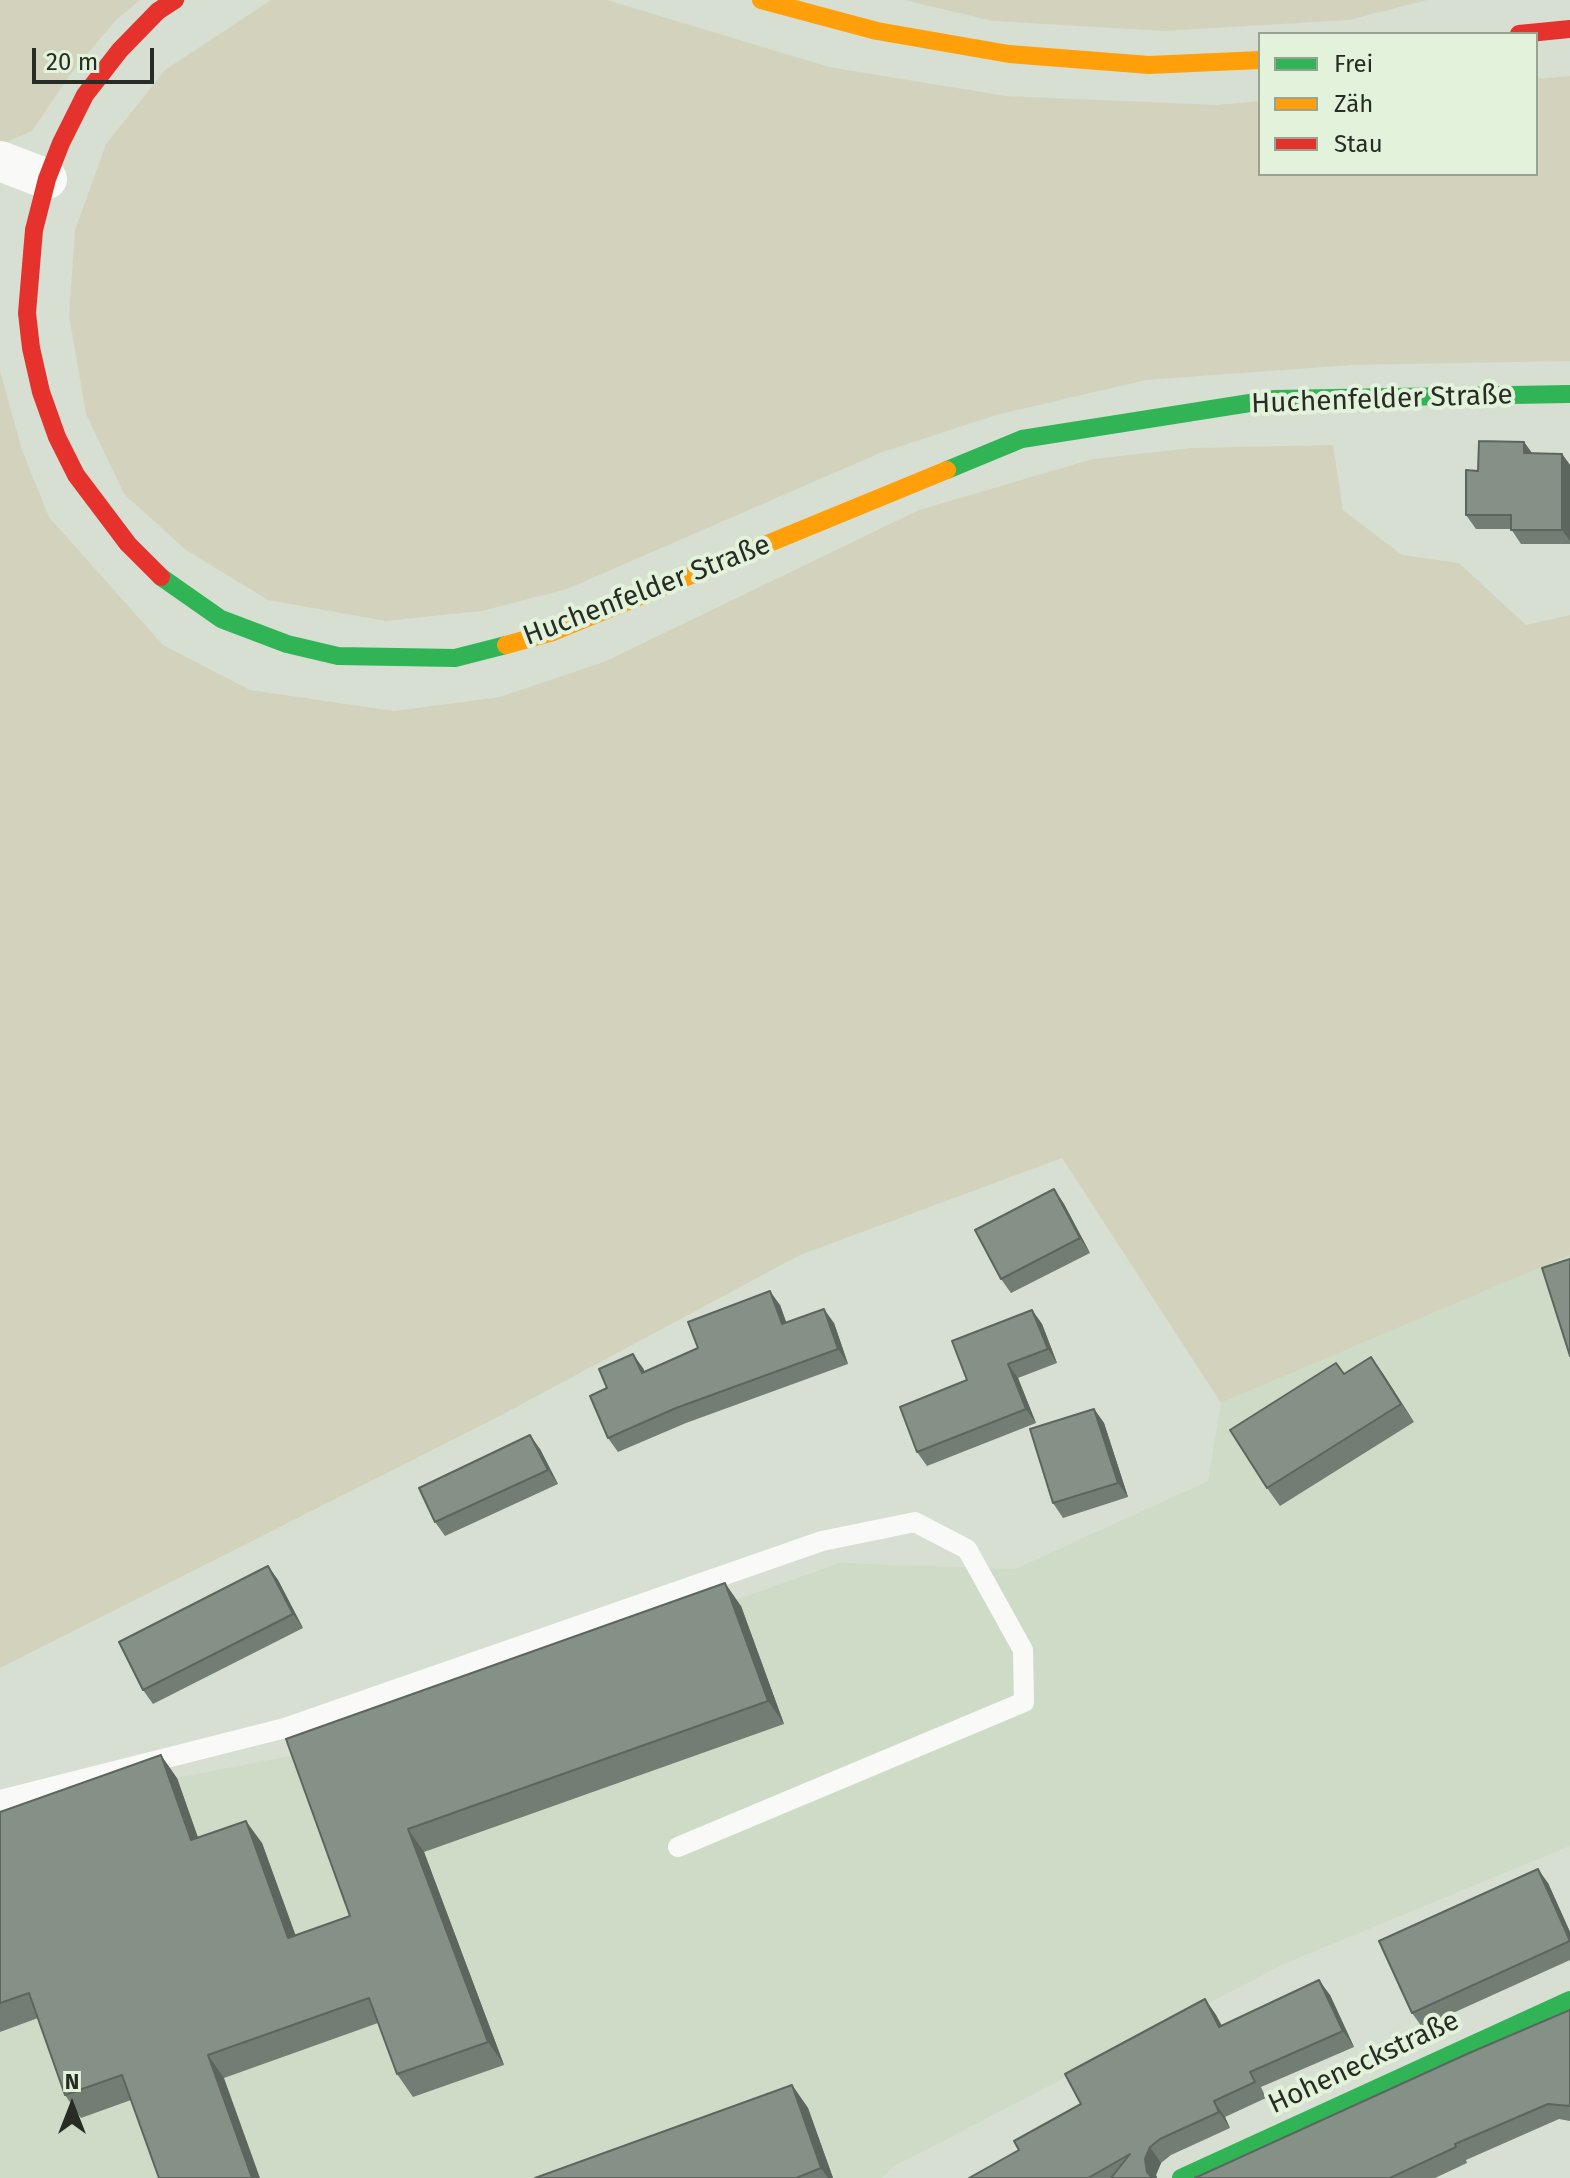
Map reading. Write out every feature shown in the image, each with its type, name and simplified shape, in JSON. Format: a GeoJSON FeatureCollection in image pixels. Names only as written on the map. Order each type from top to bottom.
{"type":"FeatureCollection","features":[{"type":"Feature","properties":{"kind":"main road","name":"Huchenfelder Straße"},"geometry":{"type":"LineString","coordinates":[[175,0],[158,11],[120,50],[85,95],[61,143],[47,179],[34,230],[27,313],[31,348],[41,392],[57,437],[76,475],[128,544],[162,578],[221,619],[287,644],[338,656],[455,658],[553,632],[1022,439],[1275,399],[1570,394]]}},
{"type":"Feature","properties":{"kind":"main road"},"geometry":{"type":"LineString","coordinates":[[761,0],[877,31],[1009,54],[1149,65],[1258,60]]}},
{"type":"Feature","properties":{"kind":"main road"},"geometry":{"type":"LineString","coordinates":[[1538,32],[1570,29]]}},
{"type":"Feature","properties":{"kind":"main road","name":"Hoheneckstraße"},"geometry":{"type":"LineString","coordinates":[[1181,2178],[1570,2000]]}},
{"type":"Feature","properties":{"kind":"street"},"geometry":{"type":"LineString","coordinates":[[0,161],[47,179]]}},
{"type":"Feature","properties":{"kind":"lane"},"geometry":{"type":"LineString","coordinates":[[0,1800],[285,1728],[822,1541],[915,1522],[967,1549],[1023,1650],[1024,1702],[678,1847]]}},
{"type":"Feature","properties":{"kind":"shaded area"},"geometry":{"type":"Polygon","coordinates":[[[0,0],[140,0],[116,20],[72,72],[32,131],[0,145],[0,0]]]}},
{"type":"Feature","properties":{"kind":"shaded area"},"geometry":{"type":"Polygon","coordinates":[[[271,0],[607,0],[829,67],[1006,96],[1217,105],[1258,101],[1258,176],[1538,176],[1538,79],[1570,76],[1570,361],[1352,365],[1146,380],[996,415],[880,453],[567,589],[482,611],[386,621],[268,600],[186,550],[124,494],[86,414],[69,316],[75,230],[106,144],[165,70],[271,0]]]}},
{"type":"Feature","properties":{"kind":"shaded area"},"geometry":{"type":"Polygon","coordinates":[[[904,0],[1427,0],[1349,20],[1164,31],[993,21],[904,0]]]}},
{"type":"Feature","properties":{"kind":"shaded area"},"geometry":{"type":"Polygon","coordinates":[[[0,371],[22,450],[49,517],[163,645],[250,690],[394,711],[500,697],[604,662],[919,510],[1093,459],[1191,448],[1333,445],[1343,510],[1402,555],[1459,563],[1526,625],[1570,615],[1570,1255],[1221,1403],[1062,1158],[800,1255],[496,1418],[0,1668],[0,371]]]}},
{"type":"Feature","properties":{"kind":"shaded area"},"geometry":{"type":"Polygon","coordinates":[[[1570,1255],[1570,1846],[1284,1964],[895,2166],[882,2178],[0,2178],[0,1815],[17,1809],[310,1752],[839,1563],[1015,1569],[1208,1481],[1221,1403],[1570,1255]]]}},
{"type":"Feature","properties":{"kind":"building"},"geometry":{"type":"Polygon","coordinates":[[[1479,441],[1524,442],[1524,453],[1562,454],[1562,530],[1511,530],[1511,515],[1466,515],[1466,470],[1478,471],[1479,441]]]}},
{"type":"Feature","properties":{"kind":"building"},"geometry":{"type":"Polygon","coordinates":[[[1054,1189],[1080,1238],[1001,1279],[975,1230],[1054,1189]]]}},
{"type":"Feature","properties":{"kind":"building"},"geometry":{"type":"Polygon","coordinates":[[[1570,1259],[1570,1356],[1542,1268],[1570,1259]]]}},
{"type":"Feature","properties":{"kind":"building"},"geometry":{"type":"Polygon","coordinates":[[[770,1291],[782,1324],[824,1309],[838,1349],[676,1408],[608,1438],[590,1396],[607,1388],[599,1369],[633,1354],[642,1373],[698,1348],[688,1322],[770,1291]]]}},
{"type":"Feature","properties":{"kind":"building"},"geometry":{"type":"Polygon","coordinates":[[[1032,1310],[1048,1349],[1008,1364],[1026,1409],[917,1452],[900,1407],[967,1380],[952,1341],[1032,1310]]]}},
{"type":"Feature","properties":{"kind":"building"},"geometry":{"type":"Polygon","coordinates":[[[1371,1357],[1401,1404],[1267,1488],[1230,1430],[1336,1363],[1344,1374],[1371,1357]]]}},
{"type":"Feature","properties":{"kind":"building"},"geometry":{"type":"Polygon","coordinates":[[[1094,1409],[1118,1483],[1053,1503],[1030,1429],[1094,1409]]]}},
{"type":"Feature","properties":{"kind":"building"},"geometry":{"type":"Polygon","coordinates":[[[530,1435],[548,1470],[435,1522],[419,1488],[530,1435]]]}},
{"type":"Feature","properties":{"kind":"building"},"geometry":{"type":"Polygon","coordinates":[[[268,1566],[293,1614],[143,1690],[119,1642],[268,1566]]]}},
{"type":"Feature","properties":{"kind":"building"},"geometry":{"type":"Polygon","coordinates":[[[725,1583],[768,1701],[408,1829],[488,2042],[397,2074],[369,1998],[208,2055],[252,2178],[159,2178],[122,2075],[65,2095],[29,1993],[0,2003],[0,1812],[161,1755],[191,1840],[246,1821],[288,1938],[350,1916],[286,1739],[725,1583]]]}},
{"type":"Feature","properties":{"kind":"building"},"geometry":{"type":"Polygon","coordinates":[[[1538,1869],[1570,1941],[1412,2013],[1379,1941],[1538,1869]]]}},
{"type":"Feature","properties":{"kind":"building"},"geometry":{"type":"Polygon","coordinates":[[[1319,1980],[1343,2031],[1250,2072],[1255,2082],[1214,2101],[1219,2112],[1160,2139],[1150,2147],[1145,2159],[1147,2172],[1152,2178],[1111,2178],[1130,2154],[1088,2178],[969,2178],[1019,2150],[1014,2141],[1081,2104],[1065,2074],[1205,1999],[1219,2027],[1319,1980]]]}},
{"type":"Feature","properties":{"kind":"building"},"geometry":{"type":"Polygon","coordinates":[[[1570,2010],[1570,2106],[1548,2104],[1455,2144],[1456,2147],[1390,2178],[1195,2178],[1467,2054],[1570,2010]]]}},
{"type":"Feature","properties":{"kind":"building"},"geometry":{"type":"Polygon","coordinates":[[[792,2085],[821,2168],[796,2178],[535,2178],[792,2085]]]}},
{"type":"Feature","properties":{"kind":"traffic: fast"},"geometry":{"type":"LineString","coordinates":[[947,470],[1022,439],[1275,399],[1570,394]]}},
{"type":"Feature","properties":{"kind":"traffic: fast"},"geometry":{"type":"LineString","coordinates":[[161,577],[221,619],[287,644],[338,656],[455,658],[506,645]]}},
{"type":"Feature","properties":{"kind":"traffic: fast"},"geometry":{"type":"LineString","coordinates":[[1181,2178],[1570,2000]]}},
{"type":"Feature","properties":{"kind":"traffic: slow"},"geometry":{"type":"LineString","coordinates":[[761,0],[877,31],[1009,54],[1149,65],[1258,60]]}},
{"type":"Feature","properties":{"kind":"traffic: slow"},"geometry":{"type":"LineString","coordinates":[[506,645],[553,632],[947,470]]}},
{"type":"Feature","properties":{"kind":"traffic: jam"},"geometry":{"type":"LineString","coordinates":[[161,577],[128,544],[76,475],[57,437],[41,392],[27,313],[34,230],[47,179],[61,143],[85,95],[120,50],[158,11],[175,0]]}},
{"type":"Feature","properties":{"kind":"traffic: jam"},"geometry":{"type":"LineString","coordinates":[[1538,32],[1570,29]]}}]}
